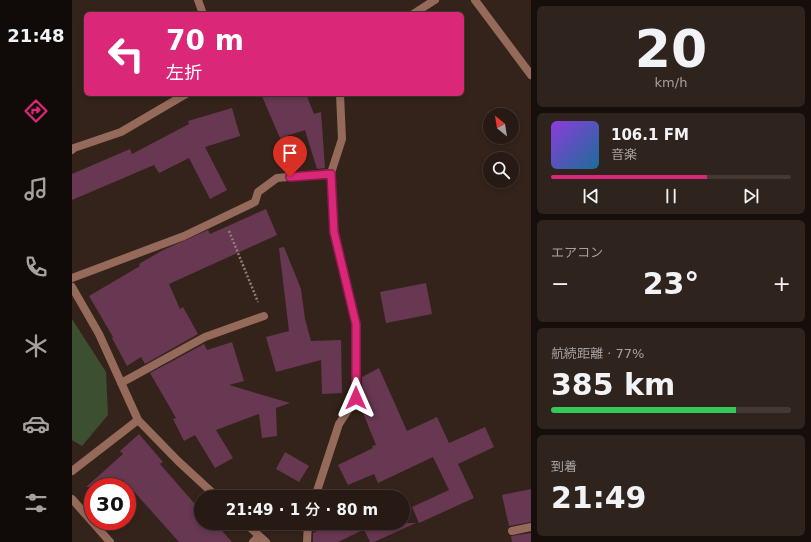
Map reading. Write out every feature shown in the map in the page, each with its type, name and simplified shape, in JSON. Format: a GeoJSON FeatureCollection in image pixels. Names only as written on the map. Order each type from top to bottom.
{"type":"FeatureCollection","features":[{"type":"Feature","properties":{"kind":"street"},"geometry":{"type":"LineString","coordinates":[[198,0],[202,12]]}},
{"type":"Feature","properties":{"kind":"street"},"geometry":{"type":"LineString","coordinates":[[416,12],[435,0]]}},
{"type":"Feature","properties":{"kind":"street"},"geometry":{"type":"LineString","coordinates":[[475,0],[531,75]]}},
{"type":"Feature","properties":{"kind":"street"},"geometry":{"type":"LineString","coordinates":[[72,150],[121,132],[183,96]]}},
{"type":"Feature","properties":{"kind":"street"},"geometry":{"type":"LineString","coordinates":[[317,490],[339,424],[356,398],[356,324],[334,232],[331,174],[342,139],[340,96]]}},
{"type":"Feature","properties":{"kind":"street"},"geometry":{"type":"LineString","coordinates":[[72,278],[184,236],[255,202],[258,192],[277,178],[331,174]]}},
{"type":"Feature","properties":{"kind":"street"},"geometry":{"type":"LineString","coordinates":[[72,287],[99,334],[138,420],[178,461],[209,490]]}},
{"type":"Feature","properties":{"kind":"street"},"geometry":{"type":"LineString","coordinates":[[121,383],[205,338],[264,316]]}},
{"type":"Feature","properties":{"kind":"street"},"geometry":{"type":"LineString","coordinates":[[72,471],[138,420]]}},
{"type":"Feature","properties":{"kind":"street"},"geometry":{"type":"LineString","coordinates":[[72,498],[110,542]]}},
{"type":"Feature","properties":{"kind":"street"},"geometry":{"type":"LineString","coordinates":[[512,531],[531,527]]}},
{"type":"Feature","properties":{"kind":"street"},"geometry":{"type":"LineString","coordinates":[[253,530],[263,539]]}},
{"type":"Feature","properties":{"kind":"street"},"geometry":{"type":"LineString","coordinates":[[307,542],[308,530]]}},
{"type":"Feature","properties":{"kind":"street"},"geometry":{"type":"LineString","coordinates":[[253,542],[263,539]]}},
{"type":"Feature","properties":{"kind":"path"},"geometry":{"type":"LineString","coordinates":[[223,217],[264,316]]}},
{"type":"Feature","properties":{"kind":"green space"},"geometry":{"type":"Polygon","coordinates":[[[72,319],[106,372],[108,415],[82,446],[72,440],[72,319]]]}},
{"type":"Feature","properties":{"kind":"building"},"geometry":{"type":"Polygon","coordinates":[[[262,96],[307,96],[314,114],[321,112],[325,168],[317,169],[305,130],[280,138],[262,96]]]}},
{"type":"Feature","properties":{"kind":"building"},"geometry":{"type":"Polygon","coordinates":[[[232,108],[240,136],[205,147],[227,190],[210,199],[189,158],[159,173],[154,165],[72,200],[72,174],[130,149],[132,154],[189,124],[188,121],[232,108]]]}},
{"type":"Feature","properties":{"kind":"building"},"geometry":{"type":"Polygon","coordinates":[[[266,209],[277,235],[169,284],[180,309],[183,307],[198,334],[145,364],[141,357],[127,366],[112,338],[113,337],[89,296],[140,266],[139,264],[163,250],[208,230],[210,234],[266,209]]]}},
{"type":"Feature","properties":{"kind":"building"},"geometry":{"type":"Polygon","coordinates":[[[284,247],[301,289],[305,319],[311,341],[341,340],[342,393],[322,394],[321,360],[276,372],[266,337],[289,331],[279,248],[284,247]]]}},
{"type":"Feature","properties":{"kind":"building"},"geometry":{"type":"Polygon","coordinates":[[[426,283],[432,314],[386,323],[380,292],[426,283]]]}},
{"type":"Feature","properties":{"kind":"building"},"geometry":{"type":"Polygon","coordinates":[[[232,342],[244,381],[229,385],[290,403],[276,408],[277,436],[262,438],[259,414],[216,430],[233,458],[215,468],[195,435],[184,441],[173,419],[176,418],[150,373],[204,344],[207,350],[232,342]]]}},
{"type":"Feature","properties":{"kind":"building"},"geometry":{"type":"Polygon","coordinates":[[[379,368],[407,431],[437,417],[449,443],[485,427],[494,447],[458,464],[474,498],[419,523],[412,507],[449,490],[433,457],[378,483],[374,474],[348,485],[338,465],[373,448],[372,446],[376,445],[359,403],[362,398],[362,377],[379,368]]]}},
{"type":"Feature","properties":{"kind":"building"},"geometry":{"type":"Polygon","coordinates":[[[139,434],[163,462],[160,464],[194,503],[194,530],[221,530],[232,542],[179,542],[136,494],[136,478],[96,478],[123,454],[120,451],[139,434]]]}},
{"type":"Feature","properties":{"kind":"building"},"geometry":{"type":"Polygon","coordinates":[[[285,452],[309,466],[299,482],[276,469],[285,452]]]}},
{"type":"Feature","properties":{"kind":"building"},"geometry":{"type":"Polygon","coordinates":[[[531,489],[531,522],[509,526],[502,495],[531,489]]]}},
{"type":"Feature","properties":{"kind":"building"},"geometry":{"type":"Polygon","coordinates":[[[319,530],[363,530],[338,542],[313,542],[313,533],[319,530]]]}},
{"type":"Feature","properties":{"kind":"building"},"geometry":{"type":"Polygon","coordinates":[[[364,530],[401,530],[374,542],[370,542],[364,530]]]}},
{"type":"Feature","properties":{"kind":"building"},"geometry":{"type":"Polygon","coordinates":[[[531,533],[531,542],[512,542],[511,536],[531,533]]]}},
{"type":"Feature","properties":{"kind":"route"},"geometry":{"type":"LineString","coordinates":[[290,177],[331,174],[334,232],[356,324],[356,398]]}}]}
